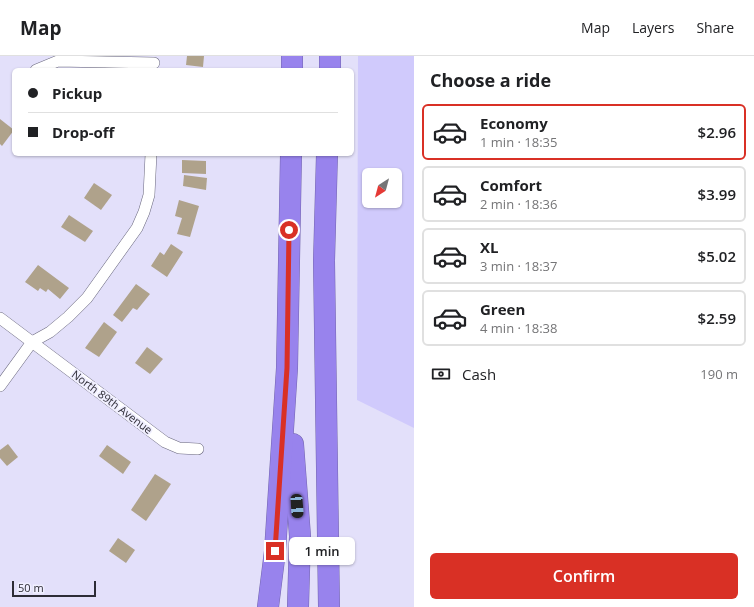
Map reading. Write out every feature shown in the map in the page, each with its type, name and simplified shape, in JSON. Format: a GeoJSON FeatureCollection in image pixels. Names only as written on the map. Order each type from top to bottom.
{"type":"FeatureCollection","features":[{"type":"Feature","properties":{"kind":"highway"},"geometry":{"type":"LineString","coordinates":[[292,56],[292,68]]}},
{"type":"Feature","properties":{"kind":"highway"},"geometry":{"type":"LineString","coordinates":[[330,56],[330,68]]}},
{"type":"Feature","properties":{"kind":"highway"},"geometry":{"type":"LineString","coordinates":[[268,607],[275,551],[287,368],[291,156]]}},
{"type":"Feature","properties":{"kind":"highway"},"geometry":{"type":"LineString","coordinates":[[327,156],[324,261],[329,607]]}},
{"type":"Feature","properties":{"kind":"highway"},"geometry":{"type":"LineString","coordinates":[[287,368],[300,536],[298,607]]}},
{"type":"Feature","properties":{"kind":"street"},"geometry":{"type":"LineString","coordinates":[[41,68],[58,61],[154,63]]}},
{"type":"Feature","properties":{"kind":"street"},"geometry":{"type":"LineString","coordinates":[[0,386],[32,342],[50,332],[82,303],[137,228],[149,195],[151,156]]}},
{"type":"Feature","properties":{"kind":"street","name":"North 89th Avenue"},"geometry":{"type":"LineString","coordinates":[[0,318],[165,442],[179,448],[198,449]]}},
{"type":"Feature","properties":{"kind":"shaded area"},"geometry":{"type":"Polygon","coordinates":[[[358,56],[414,56],[414,428],[357,400],[358,56]]]}},
{"type":"Feature","properties":{"kind":"building"},"geometry":{"type":"Polygon","coordinates":[[[187,56],[204,56],[203,67],[186,65],[187,56]]]}},
{"type":"Feature","properties":{"kind":"building"},"geometry":{"type":"Polygon","coordinates":[[[0,119],[12,128],[12,133],[2,146],[0,144],[0,119]]]}},
{"type":"Feature","properties":{"kind":"building"},"geometry":{"type":"Polygon","coordinates":[[[182,160],[206,161],[206,174],[182,173],[182,160]]]}},
{"type":"Feature","properties":{"kind":"building"},"geometry":{"type":"Polygon","coordinates":[[[184,175],[207,178],[206,190],[183,186],[184,175]]]}},
{"type":"Feature","properties":{"kind":"building"},"geometry":{"type":"Polygon","coordinates":[[[94,183],[112,195],[101,210],[84,198],[94,183]]]}},
{"type":"Feature","properties":{"kind":"building"},"geometry":{"type":"Polygon","coordinates":[[[179,200],[199,206],[190,237],[177,234],[182,218],[175,216],[179,200]]]}},
{"type":"Feature","properties":{"kind":"building"},"geometry":{"type":"Polygon","coordinates":[[[69,215],[93,231],[85,242],[61,227],[69,215]]]}},
{"type":"Feature","properties":{"kind":"building"},"geometry":{"type":"Polygon","coordinates":[[[171,244],[183,252],[167,277],[151,266],[160,252],[164,255],[171,244]]]}},
{"type":"Feature","properties":{"kind":"building"},"geometry":{"type":"Polygon","coordinates":[[[38,265],[69,288],[60,299],[48,289],[46,292],[40,288],[38,291],[25,282],[38,265]]]}},
{"type":"Feature","properties":{"kind":"building"},"geometry":{"type":"Polygon","coordinates":[[[136,284],[150,294],[137,310],[133,308],[122,322],[113,315],[136,284]]]}},
{"type":"Feature","properties":{"kind":"building"},"geometry":{"type":"Polygon","coordinates":[[[104,322],[117,332],[99,357],[85,348],[104,322]]]}},
{"type":"Feature","properties":{"kind":"building"},"geometry":{"type":"Polygon","coordinates":[[[147,347],[163,359],[150,374],[135,363],[147,347]]]}},
{"type":"Feature","properties":{"kind":"building"},"geometry":{"type":"Polygon","coordinates":[[[8,444],[18,457],[7,466],[0,458],[0,450],[8,444]]]}},
{"type":"Feature","properties":{"kind":"building"},"geometry":{"type":"Polygon","coordinates":[[[107,445],[131,462],[123,474],[99,456],[107,445]]]}},
{"type":"Feature","properties":{"kind":"building"},"geometry":{"type":"Polygon","coordinates":[[[155,474],[171,484],[146,521],[131,510],[155,474]]]}},
{"type":"Feature","properties":{"kind":"building"},"geometry":{"type":"Polygon","coordinates":[[[118,538],[135,550],[126,563],[109,551],[118,538]]]}},
{"type":"Feature","properties":{"kind":"route"},"geometry":{"type":"LineString","coordinates":[[275,551],[287,368],[289,230]]}}]}
